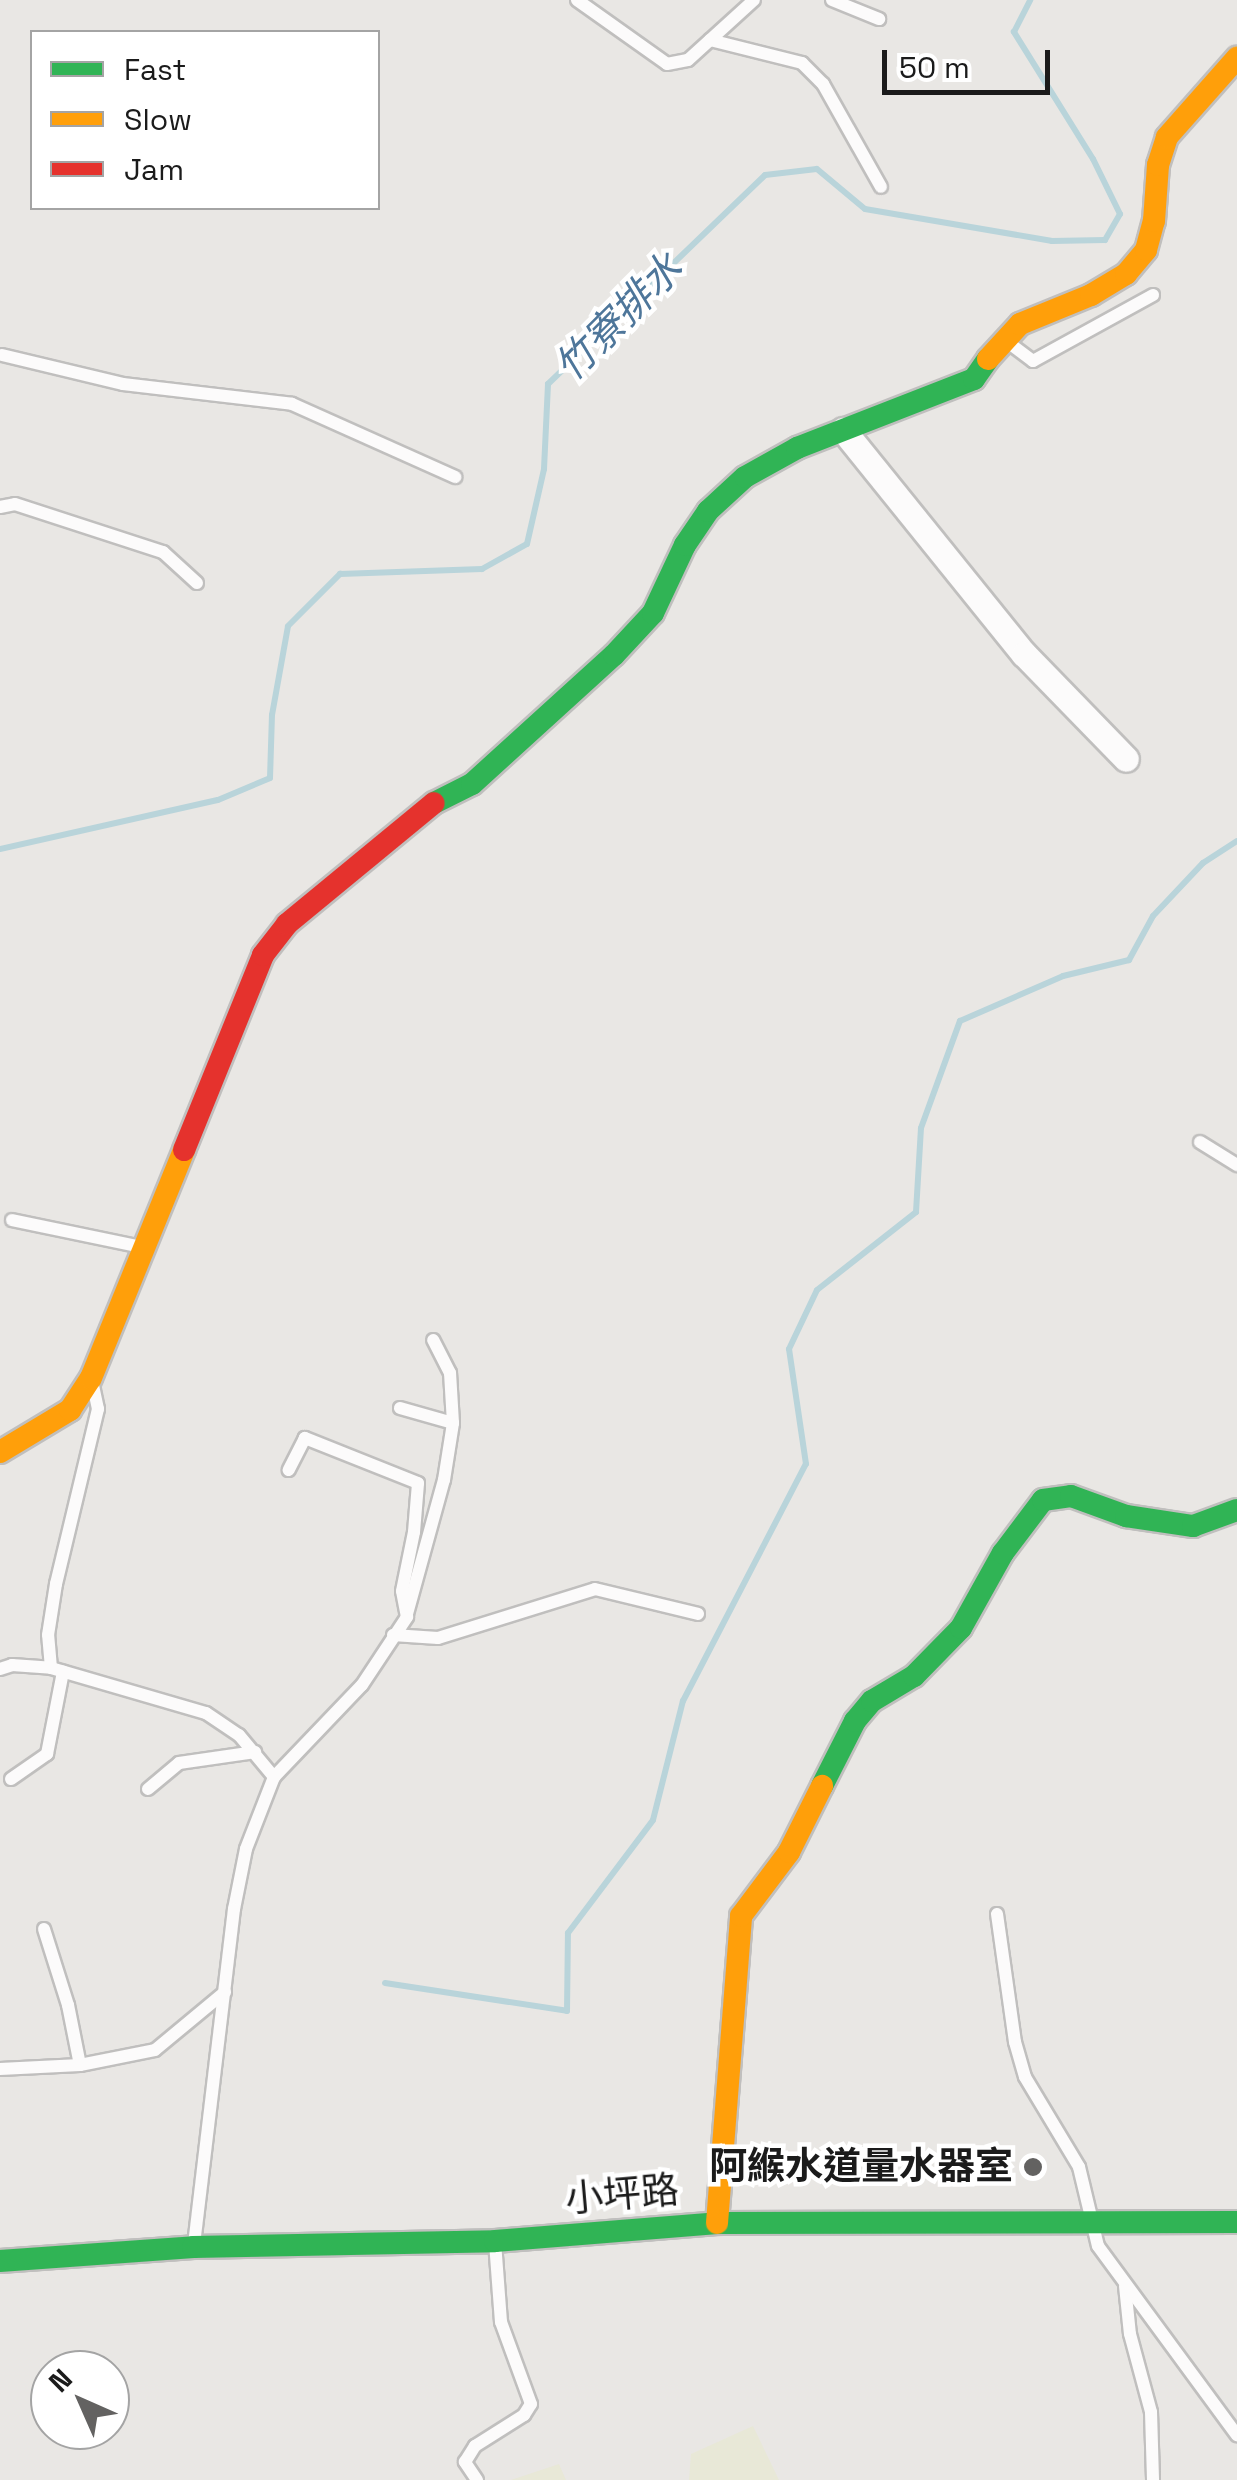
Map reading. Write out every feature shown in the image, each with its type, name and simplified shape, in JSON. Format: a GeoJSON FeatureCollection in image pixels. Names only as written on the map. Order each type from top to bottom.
{"type":"FeatureCollection","features":[{"type":"Feature","properties":{"kind":"street"},"geometry":{"type":"LineString","coordinates":[[0,1452],[70,1410],[91,1378],[263,955],[287,924],[426,807],[472,784],[614,655],[653,614],[684,544],[708,511],[745,477],[843,430],[974,379],[1003,338],[1020,324],[1090,296],[1126,274],[1146,250],[1154,221],[1158,165],[1167,137],[1237,58]]}},
{"type":"Feature","properties":{"kind":"street"},"geometry":{"type":"LineString","coordinates":[[843,430],[1024,654],[1126,759]]}},
{"type":"Feature","properties":{"kind":"street"},"geometry":{"type":"LineString","coordinates":[[717,2223],[741,1916],[789,1852],[854,1720],[872,1702],[914,1676],[961,1628],[1003,1553],[1043,1500],[1071,1496],[1126,1516],[1193,1526],[1237,1510]]}},
{"type":"Feature","properties":{"kind":"street","name":"小坪路"},"geometry":{"type":"LineString","coordinates":[[0,2261],[193,2247],[495,2241],[717,2223],[1237,2222]]}},
{"type":"Feature","properties":{"kind":"lane"},"geometry":{"type":"LineString","coordinates":[[577,0],[666,64],[688,60],[754,0]]}},
{"type":"Feature","properties":{"kind":"lane"},"geometry":{"type":"LineString","coordinates":[[832,0],[879,20]]}},
{"type":"Feature","properties":{"kind":"lane"},"geometry":{"type":"LineString","coordinates":[[710,40],[802,63],[823,84],[881,186]]}},
{"type":"Feature","properties":{"kind":"lane"},"geometry":{"type":"LineString","coordinates":[[1003,338],[1033,361],[1153,295]]}},
{"type":"Feature","properties":{"kind":"lane"},"geometry":{"type":"LineString","coordinates":[[2,354],[123,384],[292,404],[455,476]]}},
{"type":"Feature","properties":{"kind":"lane"},"geometry":{"type":"LineString","coordinates":[[0,507],[16,504],[163,552],[196,583]]}},
{"type":"Feature","properties":{"kind":"lane"},"geometry":{"type":"LineString","coordinates":[[1200,1142],[1237,1165]]}},
{"type":"Feature","properties":{"kind":"lane"},"geometry":{"type":"LineString","coordinates":[[12,1220],[142,1248]]}},
{"type":"Feature","properties":{"kind":"lane"},"geometry":{"type":"LineString","coordinates":[[193,2247],[246,1849],[274,1778],[362,1686],[407,1617],[444,1480],[453,1423],[450,1374],[433,1340]]}},
{"type":"Feature","properties":{"kind":"lane"},"geometry":{"type":"LineString","coordinates":[[11,1779],[48,1754],[57,1670],[48,1635],[56,1584],[98,1409],[91,1378]]}},
{"type":"Feature","properties":{"kind":"lane"},"geometry":{"type":"LineString","coordinates":[[400,1408],[453,1423]]}},
{"type":"Feature","properties":{"kind":"lane"},"geometry":{"type":"LineString","coordinates":[[289,1470],[305,1438],[418,1484],[414,1532],[402,1591],[407,1617]]}},
{"type":"Feature","properties":{"kind":"lane"},"geometry":{"type":"LineString","coordinates":[[393,1635],[438,1638],[596,1589],[698,1614]]}},
{"type":"Feature","properties":{"kind":"lane"},"geometry":{"type":"LineString","coordinates":[[0,1669],[12,1665],[57,1670],[206,1713],[226,1723],[274,1778]]}},
{"type":"Feature","properties":{"kind":"lane"},"geometry":{"type":"LineString","coordinates":[[148,1788],[179,1763],[255,1752]]}},
{"type":"Feature","properties":{"kind":"lane"},"geometry":{"type":"LineString","coordinates":[[998,1914],[1015,2042],[1025,2077],[1079,2167],[1098,2246],[1237,2435]]}},
{"type":"Feature","properties":{"kind":"lane"},"geometry":{"type":"LineString","coordinates":[[44,1929],[68,2005],[80,2065]]}},
{"type":"Feature","properties":{"kind":"lane"},"geometry":{"type":"LineString","coordinates":[[0,2069],[80,2065],[155,2050],[225,1992]]}},
{"type":"Feature","properties":{"kind":"lane"},"geometry":{"type":"LineString","coordinates":[[477,2480],[465,2462],[475,2446],[524,2415],[531,2404],[501,2322],[495,2241]]}},
{"type":"Feature","properties":{"kind":"lane"},"geometry":{"type":"LineString","coordinates":[[1125,2284],[1130,2334],[1151,2412],[1153,2480]]}},
{"type":"Feature","properties":{"kind":"green space"},"geometry":{"type":"Polygon","coordinates":[[[753,2426],[779,2480],[689,2480],[691,2454],[753,2426]]]}},
{"type":"Feature","properties":{"kind":"green space"},"geometry":{"type":"Polygon","coordinates":[[[559,2464],[566,2480],[511,2480],[559,2464]]]}},
{"type":"Feature","properties":{"kind":"waterway","name":"竹寮排水"},"geometry":{"type":"LineString","coordinates":[[0,849],[218,800],[270,778],[272,715],[288,626],[340,574],[482,569],[527,544],[544,469],[548,384],[765,175],[817,169],[865,209],[1052,241],[1105,240],[1120,214],[1093,159],[1014,32],[1030,0]]}},
{"type":"Feature","properties":{"kind":"waterway"},"geometry":{"type":"LineString","coordinates":[[385,1983],[567,2011],[568,1933],[653,1820],[683,1701],[806,1464],[789,1349],[817,1290],[916,1212],[921,1128],[960,1021],[1063,976],[1129,960],[1153,916],[1203,863],[1237,841]]}},
{"type":"Feature","properties":{"kind":"traffic: fast"},"geometry":{"type":"LineString","coordinates":[[434,803],[472,784],[614,655],[653,613],[685,545],[708,511],[745,477],[797,448],[974,379],[988,359]]}},
{"type":"Feature","properties":{"kind":"traffic: fast"},"geometry":{"type":"LineString","coordinates":[[822,1786],[855,1721],[872,1701],[914,1676],[961,1628],[1003,1553],[1043,1500],[1071,1496],[1126,1516],[1193,1526],[1237,1510]]}},
{"type":"Feature","properties":{"kind":"traffic: fast"},"geometry":{"type":"LineString","coordinates":[[0,2261],[193,2247],[495,2241],[717,2223],[1237,2222]]}},
{"type":"Feature","properties":{"kind":"traffic: slow"},"geometry":{"type":"LineString","coordinates":[[988,359],[1020,324],[1091,295],[1126,274],[1146,250],[1154,221],[1158,165],[1167,137],[1237,58]]}},
{"type":"Feature","properties":{"kind":"traffic: slow"},"geometry":{"type":"LineString","coordinates":[[0,1452],[70,1410],[91,1378],[184,1150]]}},
{"type":"Feature","properties":{"kind":"traffic: slow"},"geometry":{"type":"LineString","coordinates":[[717,2223],[741,1916],[789,1852],[822,1786]]}},
{"type":"Feature","properties":{"kind":"traffic: jam"},"geometry":{"type":"LineString","coordinates":[[184,1150],[263,955],[287,924],[434,803]]}},
{"type":"Feature","properties":{"kind":"place","name":"阿緱水道量水器室"},"geometry":{"type":"Point","coordinates":[1033,2167]}}]}
